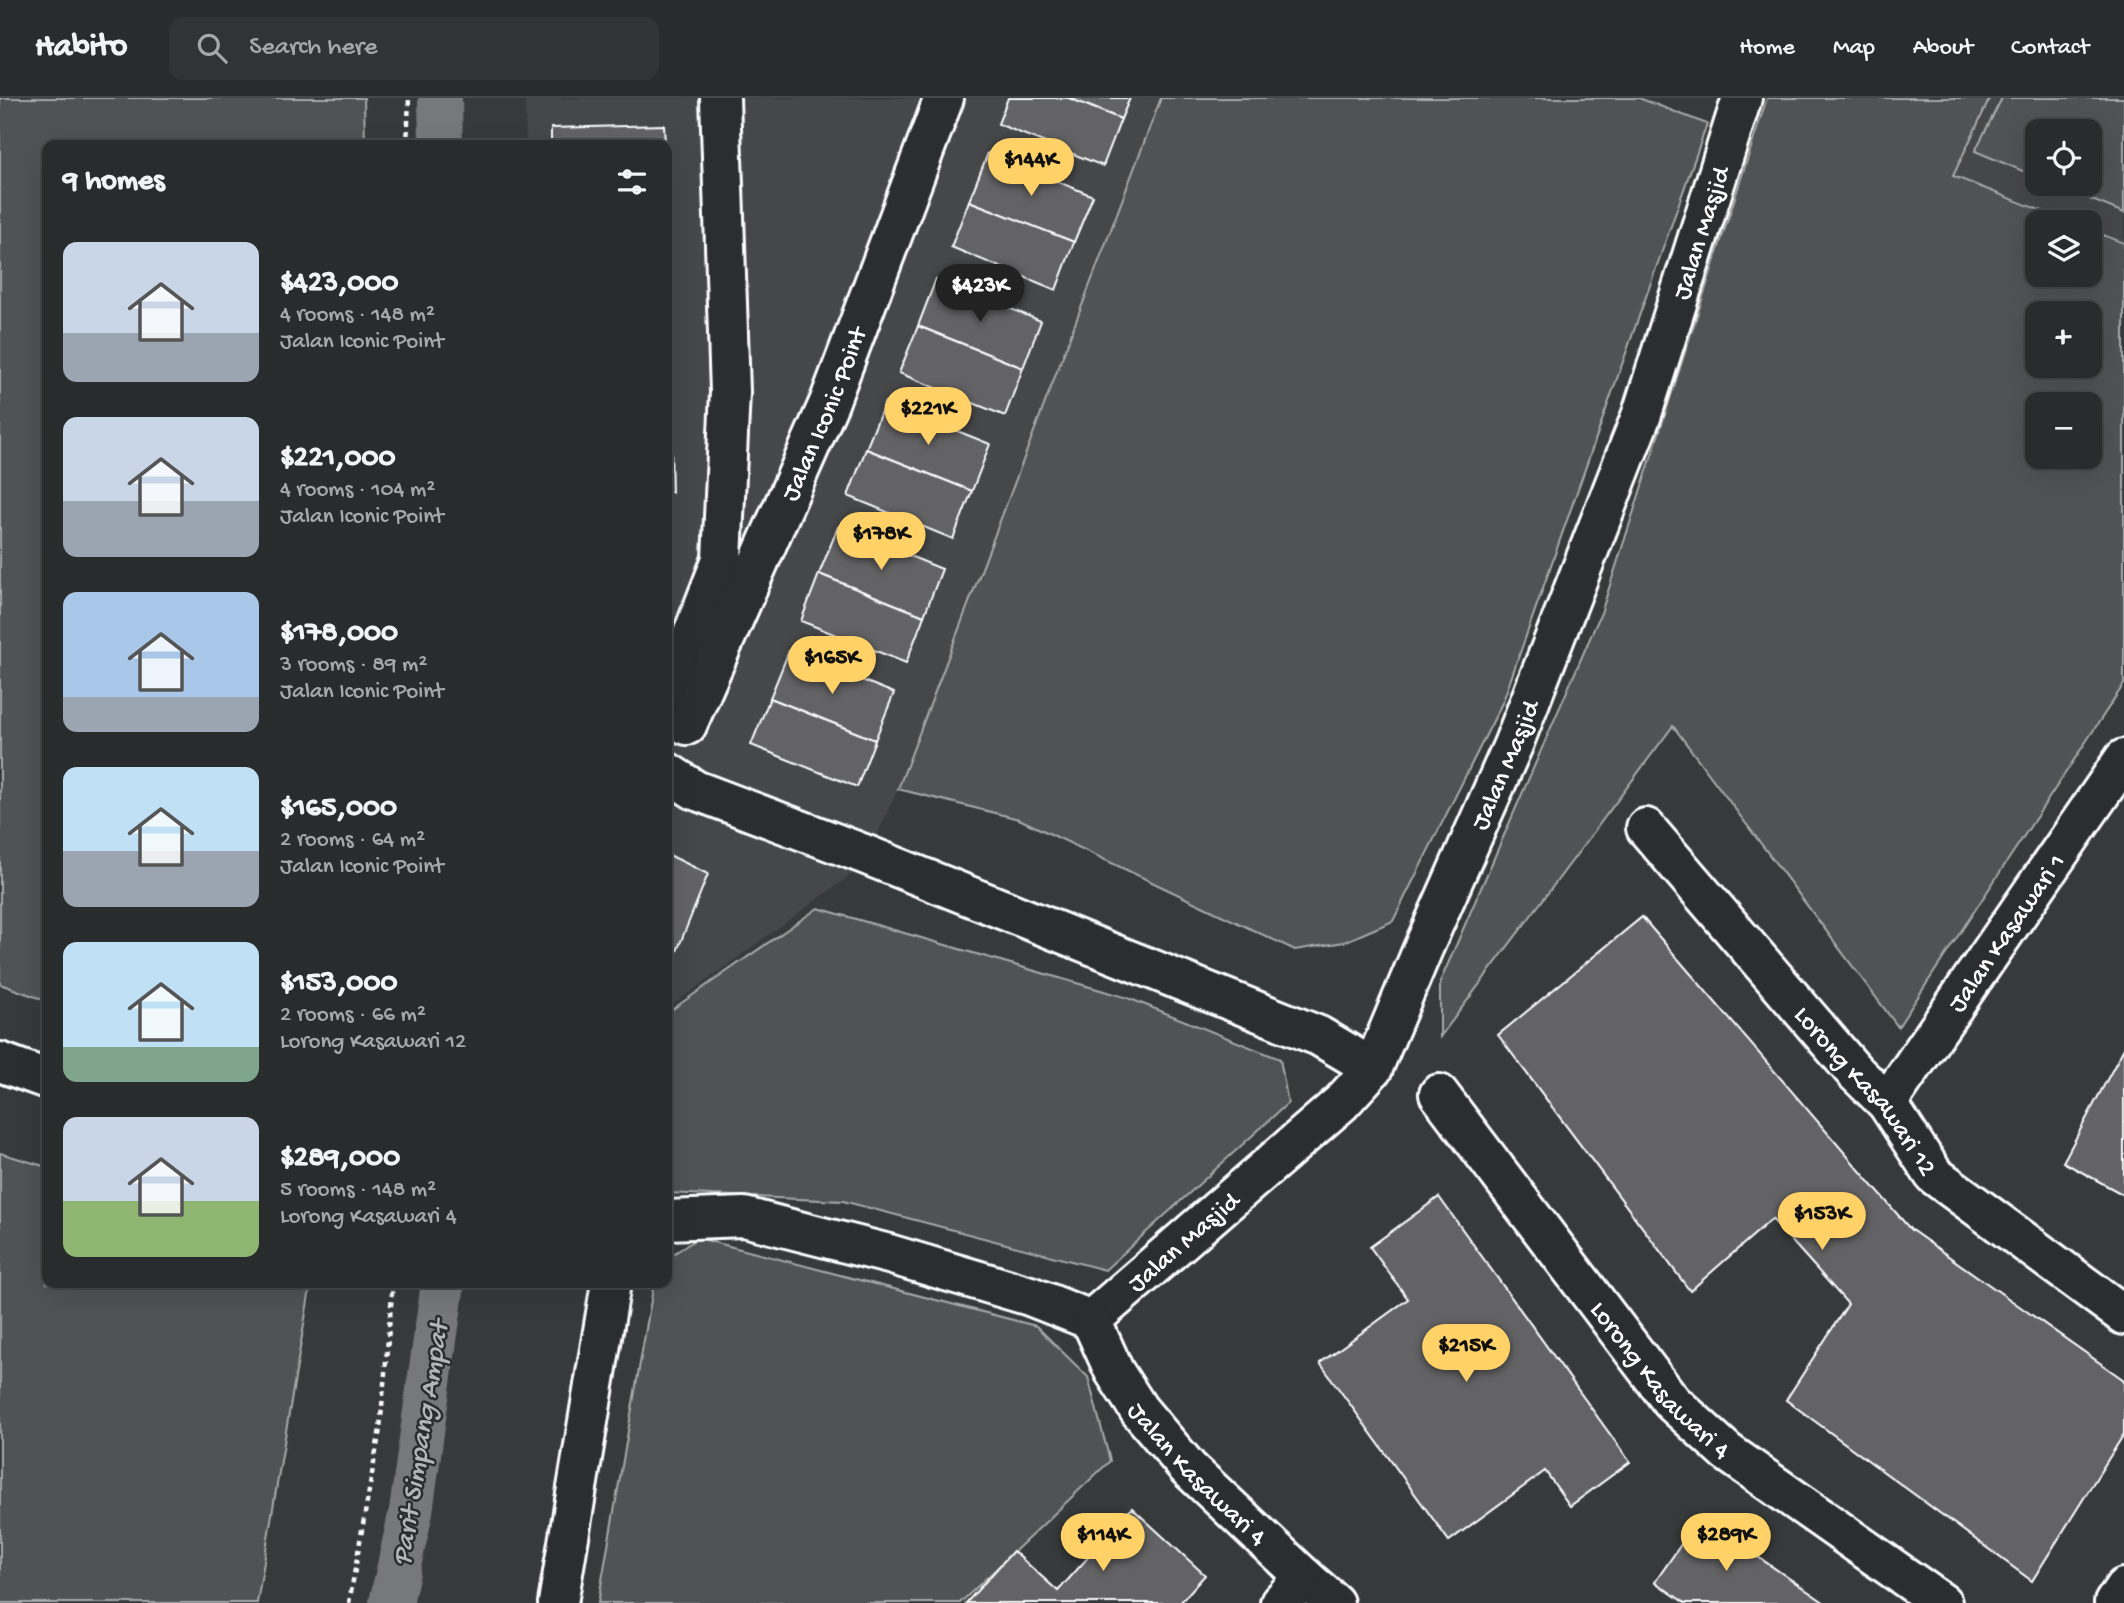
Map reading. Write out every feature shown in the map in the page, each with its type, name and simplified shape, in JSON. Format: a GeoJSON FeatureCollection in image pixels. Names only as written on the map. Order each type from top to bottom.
{"type":"FeatureCollection","features":[{"type":"Feature","properties":{"kind":"street"},"geometry":{"type":"LineString","coordinates":[[672,767],[684,758],[690,736],[673,711],[722,559],[730,392],[720,98]]}},
{"type":"Feature","properties":{"kind":"street","name":"Jalan Masjid"},"geometry":{"type":"LineString","coordinates":[[1091,1320],[1341,1104],[1373,1068],[1513,745],[1642,414],[1742,98]]}},
{"type":"Feature","properties":{"kind":"street","name":"Jalan Iconic Point"},"geometry":{"type":"LineString","coordinates":[[673,711],[828,403],[937,100]]}},
{"type":"Feature","properties":{"kind":"street","name":"Jalan Kasawari 1"},"geometry":{"type":"LineString","coordinates":[[1886,1103],[2124,760]]}},
{"type":"Feature","properties":{"kind":"street"},"geometry":{"type":"LineString","coordinates":[[672,774],[695,790],[864,853],[1319,1036],[1373,1068]]}},
{"type":"Feature","properties":{"kind":"street","name":"Lorong Kasawari 12"},"geometry":{"type":"LineString","coordinates":[[1646,828],[1855,1072],[1886,1103],[1934,1175],[2124,1315]]}},
{"type":"Feature","properties":{"kind":"street"},"geometry":{"type":"LineString","coordinates":[[0,1062],[42,1077]]}},
{"type":"Feature","properties":{"kind":"street","name":"Lorong Kasawari 4"},"geometry":{"type":"LineString","coordinates":[[1439,1094],[1672,1402],[1727,1452],[1942,1603]]}},
{"type":"Feature","properties":{"kind":"street"},"geometry":{"type":"LineString","coordinates":[[672,1220],[744,1217],[889,1254],[1030,1296],[1091,1320]]}},
{"type":"Feature","properties":{"kind":"street"},"geometry":{"type":"LineString","coordinates":[[558,1603],[610,1288]]}},
{"type":"Feature","properties":{"kind":"street","name":"Jalan Kasawari 4"},"geometry":{"type":"LineString","coordinates":[[1091,1320],[1114,1371],[1139,1410],[1292,1590],[1334,1603]]}},
{"type":"Feature","properties":{"kind":"street"},"geometry":{"type":"LineString","coordinates":[[2115,1603],[2124,1588]]}},
{"type":"Feature","properties":{"kind":"path"},"geometry":{"type":"LineString","coordinates":[[407,140],[409,98]]}},
{"type":"Feature","properties":{"kind":"path"},"geometry":{"type":"LineString","coordinates":[[349,1603],[380,1429],[393,1288]]}},
{"type":"Feature","properties":{"kind":"shaded area"},"geometry":{"type":"Polygon","coordinates":[[[0,98],[364,98],[365,140],[42,140],[42,999],[0,984],[0,98]]]}},
{"type":"Feature","properties":{"kind":"shaded area"},"geometry":{"type":"Polygon","coordinates":[[[525,98],[1161,98],[898,789],[863,866],[672,1005],[672,140],[526,140],[525,98]]]}},
{"type":"Feature","properties":{"kind":"shaded area"},"geometry":{"type":"Polygon","coordinates":[[[1161,98],[1639,98],[1707,124],[1503,701],[1393,921],[1344,942],[1295,950],[1019,819],[898,789],[1161,98]]]}},
{"type":"Feature","properties":{"kind":"shaded area"},"geometry":{"type":"Polygon","coordinates":[[[1767,98],[1990,98],[1953,176],[2039,210],[2025,210],[2025,287],[2102,287],[2102,235],[2124,243],[2124,684],[1898,1027],[1673,726],[1440,1037],[1440,982],[1601,613],[1767,98]]]}},
{"type":"Feature","properties":{"kind":"shaded area"},"geometry":{"type":"Polygon","coordinates":[[[1990,98],[2124,98],[2124,243],[2102,235],[2102,210],[2039,210],[1953,176],[1990,98]]]}},
{"type":"Feature","properties":{"kind":"shaded area"},"geometry":{"type":"Polygon","coordinates":[[[2002,98],[2124,98],[2124,213],[2082,196],[2102,196],[2102,119],[2025,119],[2025,172],[1975,151],[2002,98]]]}},
{"type":"Feature","properties":{"kind":"shaded area"},"geometry":{"type":"Polygon","coordinates":[[[818,908],[1128,998],[1280,1059],[1288,1103],[1105,1270],[843,1201],[672,1193],[672,1010],[818,908]]]}},
{"type":"Feature","properties":{"kind":"shaded area"},"geometry":{"type":"Polygon","coordinates":[[[0,1153],[42,1166],[42,1288],[310,1288],[257,1603],[0,1603],[0,1153]]]}},
{"type":"Feature","properties":{"kind":"shaded area"},"geometry":{"type":"Polygon","coordinates":[[[698,1238],[1036,1326],[1088,1377],[1110,1461],[960,1603],[598,1603],[653,1288],[672,1288],[672,1255],[698,1238]]]}},
{"type":"Feature","properties":{"kind":"building"},"geometry":{"type":"Polygon","coordinates":[[[1008,98],[1069,98],[1121,119],[1103,166],[998,124],[1008,98]]]}},
{"type":"Feature","properties":{"kind":"building"},"geometry":{"type":"Polygon","coordinates":[[[1069,98],[1130,98],[1121,119],[1069,98]]]}},
{"type":"Feature","properties":{"kind":"building"},"geometry":{"type":"Polygon","coordinates":[[[664,125],[665,140],[551,140],[551,128],[664,125]]]}},
{"type":"Feature","properties":{"kind":"building"},"geometry":{"type":"Polygon","coordinates":[[[988,153],[1093,196],[1074,242],[969,201],[988,153]]]}},
{"type":"Feature","properties":{"kind":"building"},"geometry":{"type":"Polygon","coordinates":[[[969,201],[1074,242],[1056,290],[951,247],[969,201]]]}},
{"type":"Feature","properties":{"kind":"building"},"geometry":{"type":"Polygon","coordinates":[[[936,279],[1041,321],[1023,368],[918,326],[936,279]]]}},
{"type":"Feature","properties":{"kind":"building"},"geometry":{"type":"Polygon","coordinates":[[[918,326],[1023,368],[1005,416],[899,373],[918,326]]]}},
{"type":"Feature","properties":{"kind":"building"},"geometry":{"type":"Polygon","coordinates":[[[885,402],[990,444],[972,491],[866,449],[885,402]]]}},
{"type":"Feature","properties":{"kind":"building"},"geometry":{"type":"Polygon","coordinates":[[[866,449],[972,491],[953,539],[848,496],[866,449]]]}},
{"type":"Feature","properties":{"kind":"building"},"geometry":{"type":"Polygon","coordinates":[[[838,527],[942,569],[924,616],[819,574],[838,527]]]}},
{"type":"Feature","properties":{"kind":"building"},"geometry":{"type":"Polygon","coordinates":[[[819,574],[924,616],[906,663],[801,621],[819,574]]]}},
{"type":"Feature","properties":{"kind":"building"},"geometry":{"type":"Polygon","coordinates":[[[789,651],[894,693],[875,740],[770,698],[789,651]]]}},
{"type":"Feature","properties":{"kind":"building"},"geometry":{"type":"Polygon","coordinates":[[[770,698],[875,740],[857,787],[751,745],[770,698]]]}},
{"type":"Feature","properties":{"kind":"building"},"geometry":{"type":"Polygon","coordinates":[[[672,856],[708,874],[672,964],[672,856]]]}},
{"type":"Feature","properties":{"kind":"building"},"geometry":{"type":"Polygon","coordinates":[[[1642,917],[1910,1229],[2124,1380],[2124,1434],[2032,1581],[1786,1400],[1848,1304],[1772,1219],[1690,1291],[1498,1035],[1642,917]]]}},
{"type":"Feature","properties":{"kind":"building"},"geometry":{"type":"Polygon","coordinates":[[[2124,1048],[2124,1195],[2063,1162],[2124,1048]]]}},
{"type":"Feature","properties":{"kind":"building"},"geometry":{"type":"Polygon","coordinates":[[[1439,1197],[1630,1462],[1570,1506],[1545,1471],[1449,1541],[1320,1363],[1408,1299],[1370,1247],[1439,1197]]]}},
{"type":"Feature","properties":{"kind":"building"},"geometry":{"type":"Polygon","coordinates":[[[1132,1508],[1205,1575],[1180,1603],[966,1603],[1013,1551],[1058,1591],[1132,1508]]]}},
{"type":"Feature","properties":{"kind":"building"},"geometry":{"type":"Polygon","coordinates":[[[1700,1517],[1825,1603],[1685,1603],[1655,1582],[1700,1517]]]}},
{"type":"Feature","properties":{"kind":"waterway","name":"Parit Simpang Ampat"},"geometry":{"type":"LineString","coordinates":[[440,98],[441,140]]}},
{"type":"Feature","properties":{"kind":"waterway","name":"Parit Simpang Ampat"},"geometry":{"type":"LineString","coordinates":[[391,1603],[411,1511],[442,1288]]}}]}
